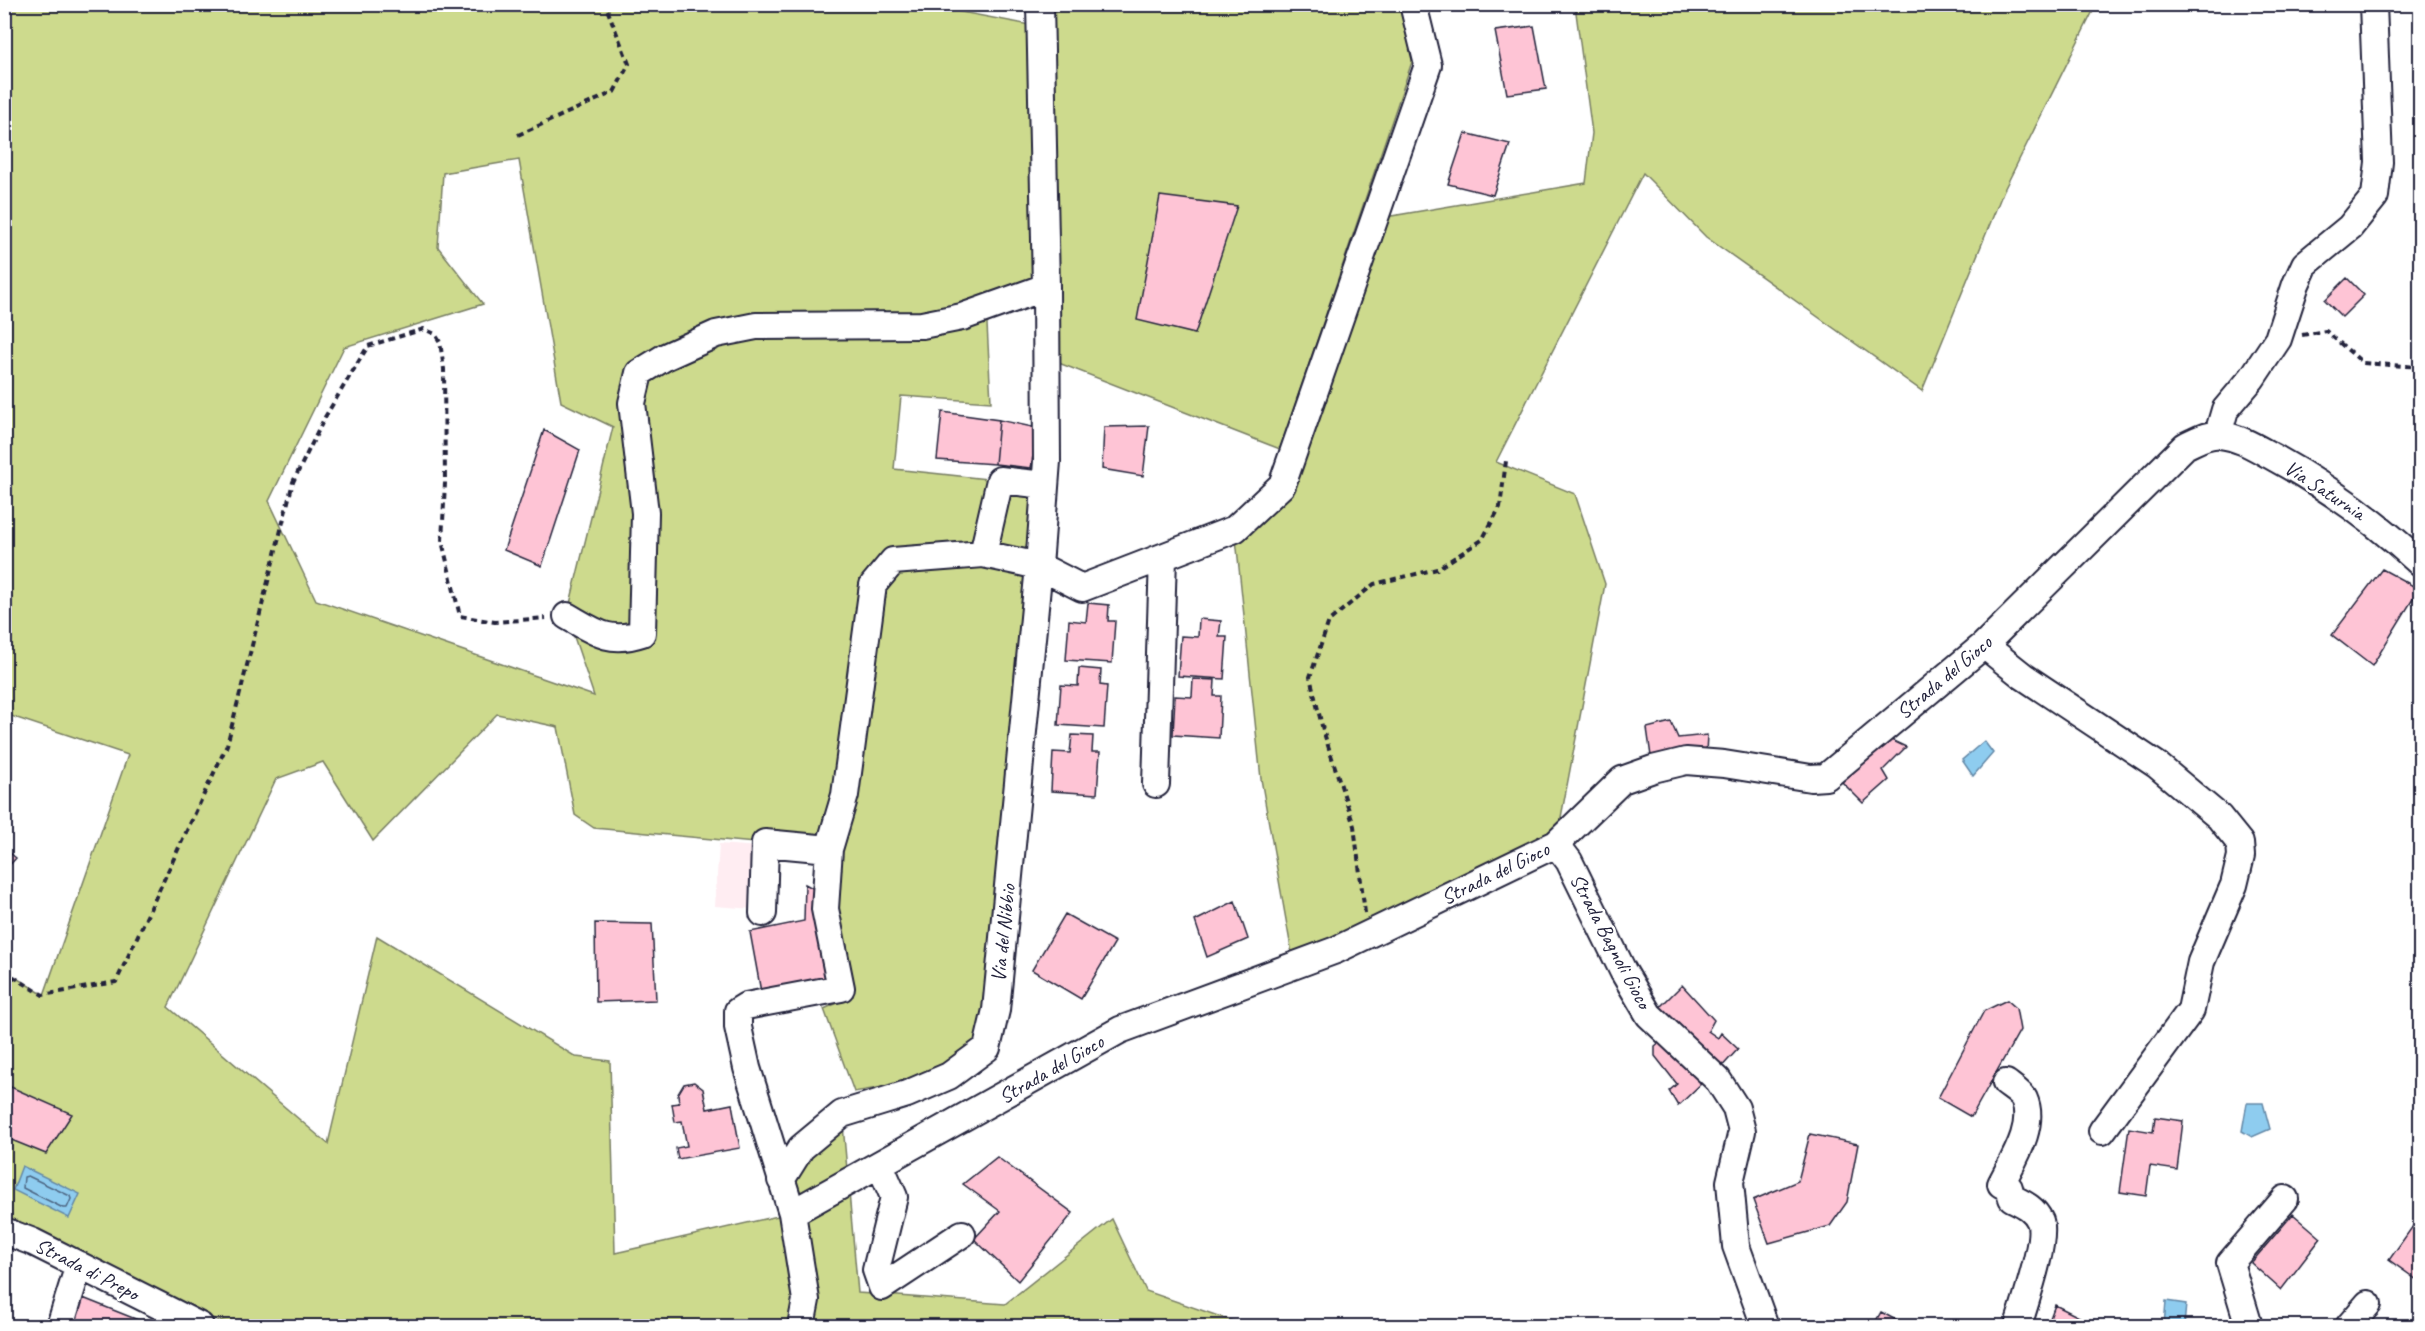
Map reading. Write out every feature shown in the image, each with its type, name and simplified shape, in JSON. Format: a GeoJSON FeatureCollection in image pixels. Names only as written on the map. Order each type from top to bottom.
{"type":"FeatureCollection","features":[{"type":"Feature","properties":{"kind":"street","name":"Via del Nibbio"},"geometry":{"type":"LineString","coordinates":[[781,1180],[801,1148],[842,1114],[907,1094],[949,1076],[987,1048],[996,1010],[1045,485],[1046,287],[1040,4]]}},
{"type":"Feature","properties":{"kind":"street"},"geometry":{"type":"LineString","coordinates":[[801,1326],[806,1300],[792,1213],[747,1068],[738,1027],[738,1011],[746,1006],[842,988],[825,909],[829,849],[845,795],[873,585],[893,561],[983,554],[1039,566],[1082,588],[1235,529],[1282,485],[1428,65],[1413,4]]}},
{"type":"Feature","properties":{"kind":"street"},"geometry":{"type":"LineString","coordinates":[[2218,434],[2225,410],[2252,378],[2278,339],[2305,264],[2350,227],[2375,196],[2379,162],[2373,4]]}},
{"type":"Feature","properties":{"kind":"street"},"geometry":{"type":"LineString","coordinates":[[567,616],[602,636],[624,639],[642,633],[645,513],[632,404],[639,373],[665,357],[716,334],[756,326],[922,325],[962,317],[1046,287]]}},
{"type":"Feature","properties":{"kind":"street","name":"Via Saturnia"},"geometry":{"type":"LineString","coordinates":[[2218,434],[2246,443],[2317,481],[2391,536],[2421,563]]}},
{"type":"Feature","properties":{"kind":"street","name":"Strada del Gioco"},"geometry":{"type":"LineString","coordinates":[[792,1213],[1120,1030],[1336,950],[1556,844],[1622,780],[1686,761],[1724,764],[1811,778],[1826,777],[1984,645],[2185,446],[2203,437],[2218,434]]}},
{"type":"Feature","properties":{"kind":"street"},"geometry":{"type":"LineString","coordinates":[[983,554],[1000,480],[1045,485]]}},
{"type":"Feature","properties":{"kind":"street"},"geometry":{"type":"LineString","coordinates":[[1156,784],[1163,557]]}},
{"type":"Feature","properties":{"kind":"street"},"geometry":{"type":"LineString","coordinates":[[1984,645],[2023,676],[2157,765],[2219,817],[2240,843],[2241,856],[2234,885],[2201,962],[2192,1010],[2102,1131]]}},
{"type":"Feature","properties":{"kind":"street"},"geometry":{"type":"LineString","coordinates":[[763,913],[765,843],[829,849]]}},
{"type":"Feature","properties":{"kind":"street","name":"Strada Bagnoli Gioco"},"geometry":{"type":"LineString","coordinates":[[1556,844],[1569,861],[1623,971],[1649,1015],[1718,1080],[1736,1108],[1742,1131],[1730,1182],[1736,1246],[1765,1326]]}},
{"type":"Feature","properties":{"kind":"street"},"geometry":{"type":"LineString","coordinates":[[2006,1083],[2023,1098],[2027,1121],[2020,1147],[2001,1184],[2009,1188],[2012,1198],[2031,1207],[2041,1223],[2042,1240],[2018,1326]]}},
{"type":"Feature","properties":{"kind":"street"},"geometry":{"type":"LineString","coordinates":[[880,1165],[894,1197],[876,1270],[882,1287],[963,1234]]}},
{"type":"Feature","properties":{"kind":"street"},"geometry":{"type":"LineString","coordinates":[[2249,1326],[2229,1263],[2285,1199]]}},
{"type":"Feature","properties":{"kind":"street","name":"Strada di Prepo"},"geometry":{"type":"LineString","coordinates":[[4,1231],[33,1242],[200,1326]]}},
{"type":"Feature","properties":{"kind":"street"},"geometry":{"type":"LineString","coordinates":[[60,1326],[79,1265]]}},
{"type":"Feature","properties":{"kind":"street"},"geometry":{"type":"LineString","coordinates":[[2349,1326],[2368,1304]]}},
{"type":"Feature","properties":{"kind":"path"},"geometry":{"type":"LineString","coordinates":[[519,135],[614,92],[629,64],[605,4]]}},
{"type":"Feature","properties":{"kind":"path"},"geometry":{"type":"LineString","coordinates":[[4,971],[43,995],[116,982],[227,745],[293,482],[325,417],[368,346],[424,328],[435,334],[440,342],[444,369],[445,433],[442,541],[460,616],[495,622],[567,616]]}},
{"type":"Feature","properties":{"kind":"path"},"geometry":{"type":"LineString","coordinates":[[2278,339],[2326,331],[2363,363],[2421,367]]}},
{"type":"Feature","properties":{"kind":"path"},"geometry":{"type":"LineString","coordinates":[[1368,934],[1354,826],[1323,730],[1310,677],[1329,621],[1374,584],[1437,568],[1482,540],[1500,507],[1506,461]]}},
{"type":"Feature","properties":{"kind":"shaded area"},"geometry":{"type":"Polygon","coordinates":[[[719,844],[758,847],[753,909],[715,906],[719,844]]]}},
{"type":"Feature","properties":{"kind":"green space"},"geometry":{"type":"Polygon","coordinates":[[[919,4],[1030,25],[1034,277],[987,324],[991,402],[901,396],[894,469],[1045,485],[987,1048],[949,1076],[854,1092],[824,1009],[853,996],[829,850],[594,828],[575,815],[558,727],[497,714],[373,841],[323,762],[276,779],[168,1007],[328,1144],[377,936],[576,1057],[610,1061],[615,1253],[791,1213],[781,1180],[842,1114],[858,1293],[1005,1304],[1112,1219],[1146,1291],[1247,1326],[237,1326],[202,1315],[5,1220],[5,971],[44,995],[128,755],[5,714],[5,5],[919,4]],[[519,160],[443,173],[438,247],[483,304],[344,347],[269,501],[316,600],[594,696],[567,616],[613,427],[561,402],[519,160]]]}},
{"type":"Feature","properties":{"kind":"green space"},"geometry":{"type":"Polygon","coordinates":[[[1043,5],[1404,5],[1416,50],[1280,449],[1056,362],[1043,5]]]}},
{"type":"Feature","properties":{"kind":"green space"},"geometry":{"type":"Polygon","coordinates":[[[1575,5],[2096,5],[2003,192],[1922,391],[1706,237],[1643,173],[1496,462],[1575,494],[1605,584],[1556,844],[1294,965],[1261,779],[1235,529],[1282,485],[1374,219],[1586,183],[1592,133],[1575,5]]]}},
{"type":"Feature","properties":{"kind":"water"},"geometry":{"type":"Polygon","coordinates":[[[1984,741],[1993,753],[1973,776],[1962,760],[1984,741]]]}},
{"type":"Feature","properties":{"kind":"water"},"geometry":{"type":"Polygon","coordinates":[[[2247,1103],[2263,1103],[2270,1129],[2252,1137],[2242,1131],[2247,1103]]]}},
{"type":"Feature","properties":{"kind":"water"},"geometry":{"type":"Polygon","coordinates":[[[22,1166],[80,1194],[69,1218],[13,1190],[22,1166]]]}},
{"type":"Feature","properties":{"kind":"water"},"geometry":{"type":"Polygon","coordinates":[[[2166,1301],[2186,1304],[2184,1326],[2164,1326],[2166,1301]]]}},
{"type":"Feature","properties":{"kind":"building"},"geometry":{"type":"Polygon","coordinates":[[[1534,26],[1546,89],[1507,94],[1495,31],[1534,26]]]}},
{"type":"Feature","properties":{"kind":"building"},"geometry":{"type":"Polygon","coordinates":[[[1465,133],[1510,144],[1493,195],[1448,184],[1465,133]]]}},
{"type":"Feature","properties":{"kind":"building"},"geometry":{"type":"Polygon","coordinates":[[[1160,196],[1237,206],[1195,334],[1137,320],[1160,196]]]}},
{"type":"Feature","properties":{"kind":"building"},"geometry":{"type":"Polygon","coordinates":[[[2347,278],[2364,295],[2342,317],[2325,300],[2347,278]]]}},
{"type":"Feature","properties":{"kind":"building"},"geometry":{"type":"Polygon","coordinates":[[[942,412],[999,420],[995,464],[937,460],[942,412]]]}},
{"type":"Feature","properties":{"kind":"building"},"geometry":{"type":"Polygon","coordinates":[[[999,420],[1037,428],[1031,468],[995,464],[999,420]]]}},
{"type":"Feature","properties":{"kind":"building"},"geometry":{"type":"Polygon","coordinates":[[[1149,426],[1143,476],[1102,469],[1104,427],[1149,426]]]}},
{"type":"Feature","properties":{"kind":"building"},"geometry":{"type":"Polygon","coordinates":[[[544,430],[580,450],[542,566],[504,550],[544,430]]]}},
{"type":"Feature","properties":{"kind":"building"},"geometry":{"type":"Polygon","coordinates":[[[2382,569],[2419,589],[2372,666],[2332,635],[2382,569]]]}},
{"type":"Feature","properties":{"kind":"building"},"geometry":{"type":"Polygon","coordinates":[[[1088,603],[1109,605],[1108,621],[1115,621],[1112,663],[1066,660],[1069,620],[1086,622],[1088,603]]]}},
{"type":"Feature","properties":{"kind":"building"},"geometry":{"type":"Polygon","coordinates":[[[1199,619],[1221,621],[1219,637],[1227,637],[1224,679],[1178,676],[1181,636],[1198,637],[1199,619]]]}},
{"type":"Feature","properties":{"kind":"building"},"geometry":{"type":"Polygon","coordinates":[[[1079,668],[1101,670],[1100,685],[1107,686],[1104,728],[1058,725],[1061,685],[1078,686],[1079,668]]]}},
{"type":"Feature","properties":{"kind":"building"},"geometry":{"type":"Polygon","coordinates":[[[1193,679],[1215,680],[1214,696],[1221,696],[1219,738],[1173,735],[1175,696],[1192,697],[1193,679]]]}},
{"type":"Feature","properties":{"kind":"building"},"geometry":{"type":"Polygon","coordinates":[[[1671,722],[1678,738],[1707,735],[1706,752],[1651,756],[1647,728],[1671,722]]]}},
{"type":"Feature","properties":{"kind":"building"},"geometry":{"type":"Polygon","coordinates":[[[1072,735],[1093,736],[1092,752],[1100,752],[1097,794],[1051,791],[1053,752],[1070,753],[1072,735]]]}},
{"type":"Feature","properties":{"kind":"building"},"geometry":{"type":"Polygon","coordinates":[[[1887,738],[1906,747],[1883,770],[1889,780],[1863,803],[1841,781],[1887,738]]]}},
{"type":"Feature","properties":{"kind":"building"},"geometry":{"type":"Polygon","coordinates":[[[4,848],[16,858],[4,871],[4,848]]]}},
{"type":"Feature","properties":{"kind":"building"},"geometry":{"type":"Polygon","coordinates":[[[805,884],[820,892],[832,978],[761,992],[750,932],[804,921],[805,884]]]}},
{"type":"Feature","properties":{"kind":"building"},"geometry":{"type":"Polygon","coordinates":[[[1235,901],[1248,939],[1207,957],[1195,921],[1235,901]]]}},
{"type":"Feature","properties":{"kind":"building"},"geometry":{"type":"Polygon","coordinates":[[[1065,914],[1115,942],[1081,999],[1032,970],[1065,914]]]}},
{"type":"Feature","properties":{"kind":"building"},"geometry":{"type":"Polygon","coordinates":[[[595,923],[652,924],[656,1000],[596,1002],[595,923]]]}},
{"type":"Feature","properties":{"kind":"building"},"geometry":{"type":"Polygon","coordinates":[[[1682,985],[1714,1020],[1708,1031],[1718,1038],[1721,1033],[1738,1049],[1718,1071],[1655,1012],[1682,985]]]}},
{"type":"Feature","properties":{"kind":"building"},"geometry":{"type":"Polygon","coordinates":[[[2007,1000],[2016,1008],[2020,1030],[1971,1117],[1938,1098],[1984,1011],[2007,1000]]]}},
{"type":"Feature","properties":{"kind":"building"},"geometry":{"type":"Polygon","coordinates":[[[1667,1036],[1707,1078],[1678,1106],[1669,1091],[1677,1084],[1655,1056],[1655,1046],[1667,1036]]]}},
{"type":"Feature","properties":{"kind":"building"},"geometry":{"type":"Polygon","coordinates":[[[694,1082],[703,1089],[707,1109],[732,1104],[740,1148],[678,1159],[676,1148],[687,1146],[682,1121],[675,1122],[672,1104],[679,1103],[678,1094],[684,1084],[694,1082]]]}},
{"type":"Feature","properties":{"kind":"building"},"geometry":{"type":"Polygon","coordinates":[[[4,1084],[72,1114],[46,1154],[4,1137],[4,1084]]]}},
{"type":"Feature","properties":{"kind":"building"},"geometry":{"type":"Polygon","coordinates":[[[2155,1117],[2183,1121],[2177,1170],[2150,1166],[2146,1196],[2120,1192],[2129,1128],[2153,1132],[2155,1117]]]}},
{"type":"Feature","properties":{"kind":"building"},"geometry":{"type":"Polygon","coordinates":[[[1810,1134],[1858,1144],[1847,1202],[1830,1226],[1769,1243],[1753,1200],[1798,1181],[1810,1134]]]}},
{"type":"Feature","properties":{"kind":"building"},"geometry":{"type":"Polygon","coordinates":[[[997,1157],[1073,1213],[1018,1281],[974,1239],[1000,1211],[963,1184],[997,1157]]]}},
{"type":"Feature","properties":{"kind":"building"},"geometry":{"type":"Polygon","coordinates":[[[2293,1214],[2321,1238],[2281,1290],[2251,1263],[2293,1214]]]}},
{"type":"Feature","properties":{"kind":"building"},"geometry":{"type":"Polygon","coordinates":[[[2420,1216],[2420,1276],[2417,1280],[2389,1260],[2420,1216]]]}},
{"type":"Feature","properties":{"kind":"building"},"geometry":{"type":"Polygon","coordinates":[[[83,1298],[153,1326],[71,1326],[83,1298]]]}},
{"type":"Feature","properties":{"kind":"building"},"geometry":{"type":"Polygon","coordinates":[[[2055,1305],[2081,1318],[2079,1326],[2047,1326],[2055,1305]]]}},
{"type":"Feature","properties":{"kind":"building"},"geometry":{"type":"Polygon","coordinates":[[[1881,1312],[1907,1326],[1873,1326],[1881,1312]]]}}]}
